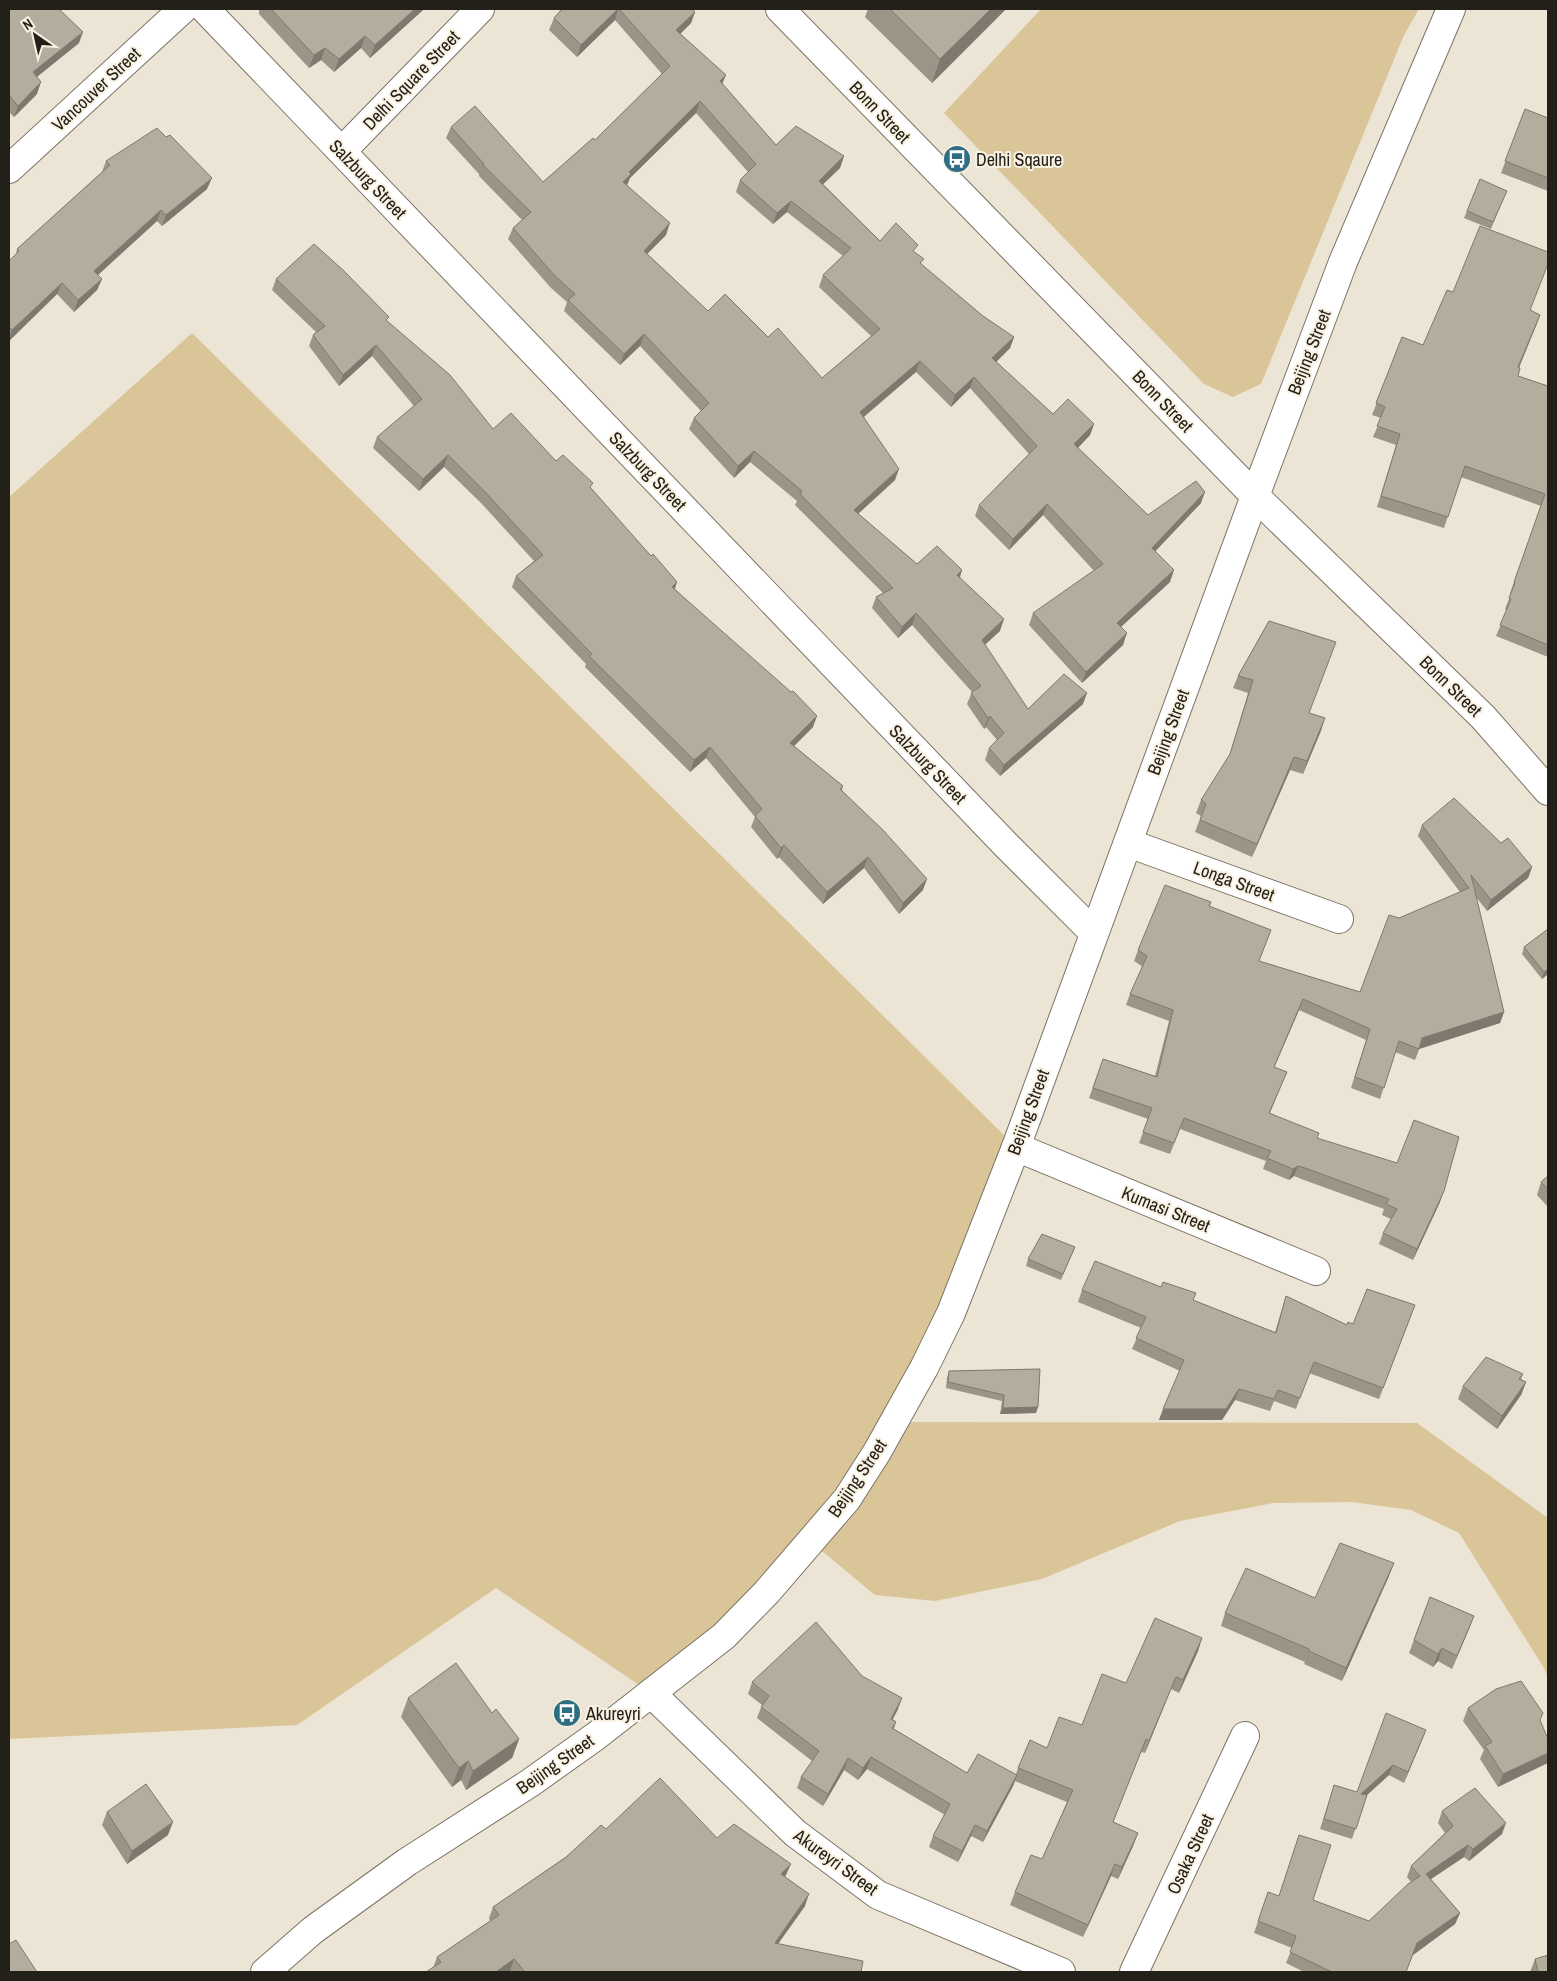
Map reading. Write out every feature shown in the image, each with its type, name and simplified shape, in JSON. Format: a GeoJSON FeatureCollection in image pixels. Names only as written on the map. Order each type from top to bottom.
{"type":"FeatureCollection","features":[{"type":"Feature","properties":{"kind":"street","name":"Vancouver Street"},"geometry":{"type":"LineString","coordinates":[[9,169],[183,9]]}},
{"type":"Feature","properties":{"kind":"street","name":"Salzburg Street"},"geometry":{"type":"LineString","coordinates":[[205,9],[999,838],[1094,932]]}},
{"type":"Feature","properties":{"kind":"street","name":"Delhi Square Street"},"geometry":{"type":"LineString","coordinates":[[342,151],[480,9]]}},
{"type":"Feature","properties":{"kind":"street","name":"Bonn Street"},"geometry":{"type":"LineString","coordinates":[[780,9],[1255,496],[1483,717],[1548,791]]}},
{"type":"Feature","properties":{"kind":"street","name":"Beijing Street"},"geometry":{"type":"LineString","coordinates":[[265,1972],[314,1930],[407,1862],[537,1778],[596,1736],[724,1636],[767,1592],[847,1499],[877,1452],[924,1368],[951,1313],[1016,1147],[1342,262],[1451,9]]}},
{"type":"Feature","properties":{"kind":"street","name":"Longa Street"},"geometry":{"type":"LineString","coordinates":[[1128,843],[1339,920]]}},
{"type":"Feature","properties":{"kind":"street","name":"Kumasi Street"},"geometry":{"type":"LineString","coordinates":[[1016,1147],[1316,1271]]}},
{"type":"Feature","properties":{"kind":"street","name":"Akureyri Street"},"geometry":{"type":"LineString","coordinates":[[651,1692],[795,1833],[878,1895],[1060,1972]]}},
{"type":"Feature","properties":{"kind":"street","name":"Osaka Street"},"geometry":{"type":"LineString","coordinates":[[1134,1972],[1245,1736]]}},
{"type":"Feature","properties":{"kind":"shaded area"},"geometry":{"type":"Polygon","coordinates":[[[1041,9],[1419,9],[1404,35],[1261,384],[1233,397],[1204,384],[944,113],[1041,9]]]}},
{"type":"Feature","properties":{"kind":"shaded area"},"geometry":{"type":"Polygon","coordinates":[[[192,333],[1016,1147],[894,1422],[1417,1423],[1548,1518],[1548,1678],[1544,1668],[1459,1533],[1411,1510],[1352,1502],[1273,1503],[1180,1521],[1042,1579],[935,1601],[875,1595],[811,1542],[651,1693],[496,1588],[297,1725],[9,1739],[9,497],[192,333]]]}},
{"type":"Feature","properties":{"kind":"building"},"geometry":{"type":"Polygon","coordinates":[[[9,9],[59,9],[83,32],[33,72],[41,82],[18,106],[9,95],[9,9]]]}},
{"type":"Feature","properties":{"kind":"building"},"geometry":{"type":"Polygon","coordinates":[[[271,9],[415,9],[375,45],[365,36],[339,59],[325,48],[314,55],[271,9]]]}},
{"type":"Feature","properties":{"kind":"building"},"geometry":{"type":"Polygon","coordinates":[[[562,9],[618,9],[581,45],[554,18],[562,9]]]}},
{"type":"Feature","properties":{"kind":"building"},"geometry":{"type":"Polygon","coordinates":[[[619,9],[692,9],[695,12],[676,30],[726,75],[720,81],[776,145],[796,126],[844,156],[819,181],[880,241],[896,223],[918,245],[913,251],[924,259],[920,263],[983,316],[1014,337],[992,358],[1053,414],[1068,399],[1094,424],[1074,444],[1148,515],[1196,481],[1205,492],[1152,548],[1174,570],[1117,623],[1127,633],[1086,672],[1033,613],[1103,564],[1047,504],[1013,539],[979,505],[1037,446],[974,377],[955,395],[920,361],[860,412],[899,469],[854,510],[917,564],[937,546],[962,570],[957,575],[1004,619],[982,640],[1028,709],[1064,674],[1087,693],[1004,765],[989,748],[1004,733],[990,716],[988,718],[971,693],[981,686],[916,613],[902,627],[876,597],[893,588],[800,494],[802,491],[754,451],[738,466],[694,418],[709,403],[644,334],[624,354],[568,300],[575,294],[555,276],[513,228],[531,212],[483,165],[451,127],[475,106],[543,182],[593,138],[595,140],[670,66],[619,9]],[[700,101],[629,172],[631,174],[623,182],[670,223],[644,251],[708,311],[725,294],[768,337],[778,328],[822,378],[880,329],[823,275],[851,248],[791,201],[777,213],[740,180],[756,164],[700,101]]]}},
{"type":"Feature","properties":{"kind":"building"},"geometry":{"type":"Polygon","coordinates":[[[890,9],[991,9],[940,59],[890,9]]]}},
{"type":"Feature","properties":{"kind":"building"},"geometry":{"type":"Polygon","coordinates":[[[1525,109],[1548,118],[1548,178],[1505,161],[1525,109]]]}},
{"type":"Feature","properties":{"kind":"building"},"geometry":{"type":"Polygon","coordinates":[[[157,128],[166,137],[170,135],[212,178],[166,215],[161,210],[94,271],[102,279],[78,300],[62,283],[12,330],[9,327],[9,261],[19,251],[17,249],[110,165],[106,161],[157,128]]]}},
{"type":"Feature","properties":{"kind":"building"},"geometry":{"type":"Polygon","coordinates":[[[1480,179],[1507,191],[1493,222],[1467,211],[1480,179]]]}},
{"type":"Feature","properties":{"kind":"building"},"geometry":{"type":"Polygon","coordinates":[[[1480,226],[1548,252],[1548,264],[1530,310],[1540,315],[1518,367],[1520,368],[1518,376],[1548,386],[1548,645],[1500,625],[1511,599],[1509,598],[1514,582],[1545,494],[1465,466],[1448,517],[1381,496],[1400,434],[1377,426],[1385,407],[1376,403],[1402,337],[1423,345],[1447,290],[1453,292],[1480,226]]]}},
{"type":"Feature","properties":{"kind":"building"},"geometry":{"type":"Polygon","coordinates":[[[314,244],[343,270],[389,317],[386,320],[450,375],[493,429],[511,413],[556,461],[563,455],[593,483],[590,487],[651,556],[653,554],[677,582],[672,587],[791,692],[793,691],[817,716],[790,743],[843,786],[840,789],[883,830],[927,879],[903,903],[868,857],[827,892],[784,845],[781,848],[755,816],[762,809],[710,747],[694,760],[589,656],[592,654],[516,576],[543,555],[486,493],[448,455],[423,479],[377,437],[422,399],[376,345],[343,375],[313,335],[325,326],[276,279],[314,244]]]}},
{"type":"Feature","properties":{"kind":"building"},"geometry":{"type":"Polygon","coordinates":[[[1269,621],[1336,642],[1309,713],[1325,718],[1307,761],[1294,757],[1257,844],[1200,820],[1206,804],[1201,800],[1230,754],[1253,680],[1238,676],[1269,621]]]}},
{"type":"Feature","properties":{"kind":"building"},"geometry":{"type":"Polygon","coordinates":[[[1454,798],[1501,843],[1508,838],[1532,867],[1491,900],[1471,875],[1504,1012],[1422,1038],[1419,1049],[1399,1041],[1384,1088],[1355,1077],[1370,1029],[1303,999],[1274,1067],[1287,1072],[1269,1113],[1319,1133],[1317,1138],[1397,1163],[1414,1120],[1459,1137],[1444,1191],[1417,1249],[1383,1233],[1397,1209],[1386,1204],[1389,1199],[1308,1169],[1298,1166],[1293,1169],[1267,1158],[1271,1151],[1184,1118],[1174,1143],[1143,1132],[1152,1108],[1093,1088],[1103,1059],[1157,1077],[1173,1010],[1130,994],[1147,956],[1138,950],[1165,885],[1211,902],[1209,906],[1271,930],[1259,961],[1360,992],[1389,915],[1399,918],[1469,888],[1422,825],[1454,798]]]}},
{"type":"Feature","properties":{"kind":"building"},"geometry":{"type":"Polygon","coordinates":[[[1548,929],[1548,969],[1544,972],[1524,947],[1548,929]]]}},
{"type":"Feature","properties":{"kind":"building"},"geometry":{"type":"Polygon","coordinates":[[[1548,1176],[1548,1189],[1541,1182],[1548,1176]]]}},
{"type":"Feature","properties":{"kind":"building"},"geometry":{"type":"Polygon","coordinates":[[[1042,1234],[1075,1247],[1063,1274],[1028,1259],[1042,1234]]]}},
{"type":"Feature","properties":{"kind":"building"},"geometry":{"type":"Polygon","coordinates":[[[1095,1261],[1161,1287],[1163,1282],[1196,1293],[1193,1300],[1276,1333],[1286,1296],[1347,1325],[1348,1322],[1353,1324],[1367,1289],[1415,1305],[1383,1388],[1314,1362],[1300,1398],[1278,1390],[1274,1399],[1239,1389],[1226,1409],[1163,1409],[1184,1360],[1136,1338],[1146,1317],[1082,1290],[1095,1261]]]}},
{"type":"Feature","properties":{"kind":"building"},"geometry":{"type":"Polygon","coordinates":[[[1486,1357],[1523,1374],[1519,1379],[1526,1382],[1502,1416],[1463,1386],[1486,1357]]]}},
{"type":"Feature","properties":{"kind":"building"},"geometry":{"type":"Polygon","coordinates":[[[1040,1369],[1038,1407],[1003,1408],[1004,1395],[948,1382],[949,1371],[1040,1369]]]}},
{"type":"Feature","properties":{"kind":"building"},"geometry":{"type":"Polygon","coordinates":[[[1340,1543],[1394,1563],[1346,1668],[1309,1651],[1309,1649],[1225,1613],[1246,1568],[1315,1598],[1340,1543]]]}},
{"type":"Feature","properties":{"kind":"building"},"geometry":{"type":"Polygon","coordinates":[[[1430,1597],[1474,1616],[1457,1656],[1442,1648],[1438,1654],[1414,1640],[1430,1597]]]}},
{"type":"Feature","properties":{"kind":"building"},"geometry":{"type":"Polygon","coordinates":[[[1155,1618],[1202,1638],[1183,1680],[1176,1677],[1149,1741],[1146,1739],[1113,1822],[1138,1833],[1122,1867],[1115,1864],[1088,1925],[1015,1892],[1031,1855],[1042,1859],[1073,1790],[1018,1768],[1030,1740],[1047,1748],[1059,1717],[1082,1725],[1102,1674],[1126,1683],[1155,1618]]]}},
{"type":"Feature","properties":{"kind":"building"},"geometry":{"type":"Polygon","coordinates":[[[816,1622],[862,1676],[902,1698],[891,1719],[896,1722],[892,1728],[967,1773],[978,1754],[1017,1775],[987,1831],[975,1825],[962,1851],[933,1836],[950,1804],[871,1757],[863,1768],[848,1758],[828,1794],[801,1777],[819,1751],[761,1707],[769,1696],[752,1682],[816,1622]]]}},
{"type":"Feature","properties":{"kind":"building"},"geometry":{"type":"Polygon","coordinates":[[[456,1663],[492,1713],[496,1709],[519,1739],[473,1771],[468,1761],[459,1768],[408,1698],[456,1663]]]}},
{"type":"Feature","properties":{"kind":"building"},"geometry":{"type":"Polygon","coordinates":[[[1521,1681],[1543,1713],[1540,1720],[1548,1739],[1548,1753],[1503,1774],[1485,1746],[1492,1742],[1468,1708],[1496,1689],[1521,1681]]]}},
{"type":"Feature","properties":{"kind":"building"},"geometry":{"type":"Polygon","coordinates":[[[1386,1713],[1426,1730],[1408,1772],[1393,1765],[1361,1794],[1367,1795],[1356,1829],[1324,1819],[1334,1785],[1357,1792],[1386,1713]]]}},
{"type":"Feature","properties":{"kind":"building"},"geometry":{"type":"Polygon","coordinates":[[[660,1778],[717,1838],[734,1824],[791,1864],[781,1874],[809,1894],[775,1943],[863,1961],[861,1972],[525,1972],[514,1959],[496,1972],[426,1972],[441,1962],[437,1957],[499,1915],[493,1907],[565,1858],[601,1825],[606,1829],[660,1778]]]}},
{"type":"Feature","properties":{"kind":"building"},"geometry":{"type":"Polygon","coordinates":[[[146,1784],[173,1822],[132,1851],[107,1812],[146,1784]]]}},
{"type":"Feature","properties":{"kind":"building"},"geometry":{"type":"Polygon","coordinates":[[[1475,1788],[1506,1823],[1473,1849],[1468,1845],[1426,1874],[1460,1913],[1417,1943],[1406,1972],[1332,1972],[1290,1952],[1296,1936],[1258,1921],[1268,1892],[1279,1896],[1299,1835],[1331,1845],[1313,1900],[1369,1921],[1408,1884],[1420,1876],[1411,1866],[1453,1826],[1442,1811],[1475,1788]]]}},
{"type":"Feature","properties":{"kind":"building"},"geometry":{"type":"Polygon","coordinates":[[[16,1940],[37,1972],[9,1972],[9,1944],[16,1940]]]}},
{"type":"Feature","properties":{"kind":"building"},"geometry":{"type":"Polygon","coordinates":[[[1548,1955],[1548,1972],[1538,1972],[1535,1959],[1548,1955]]]}},
{"type":"Feature","properties":{"kind":"place","name":"Delhi Sqaure"},"geometry":{"type":"Point","coordinates":[957,159]}},
{"type":"Feature","properties":{"kind":"place","name":"Akureyri"},"geometry":{"type":"Point","coordinates":[567,1713]}}]}
